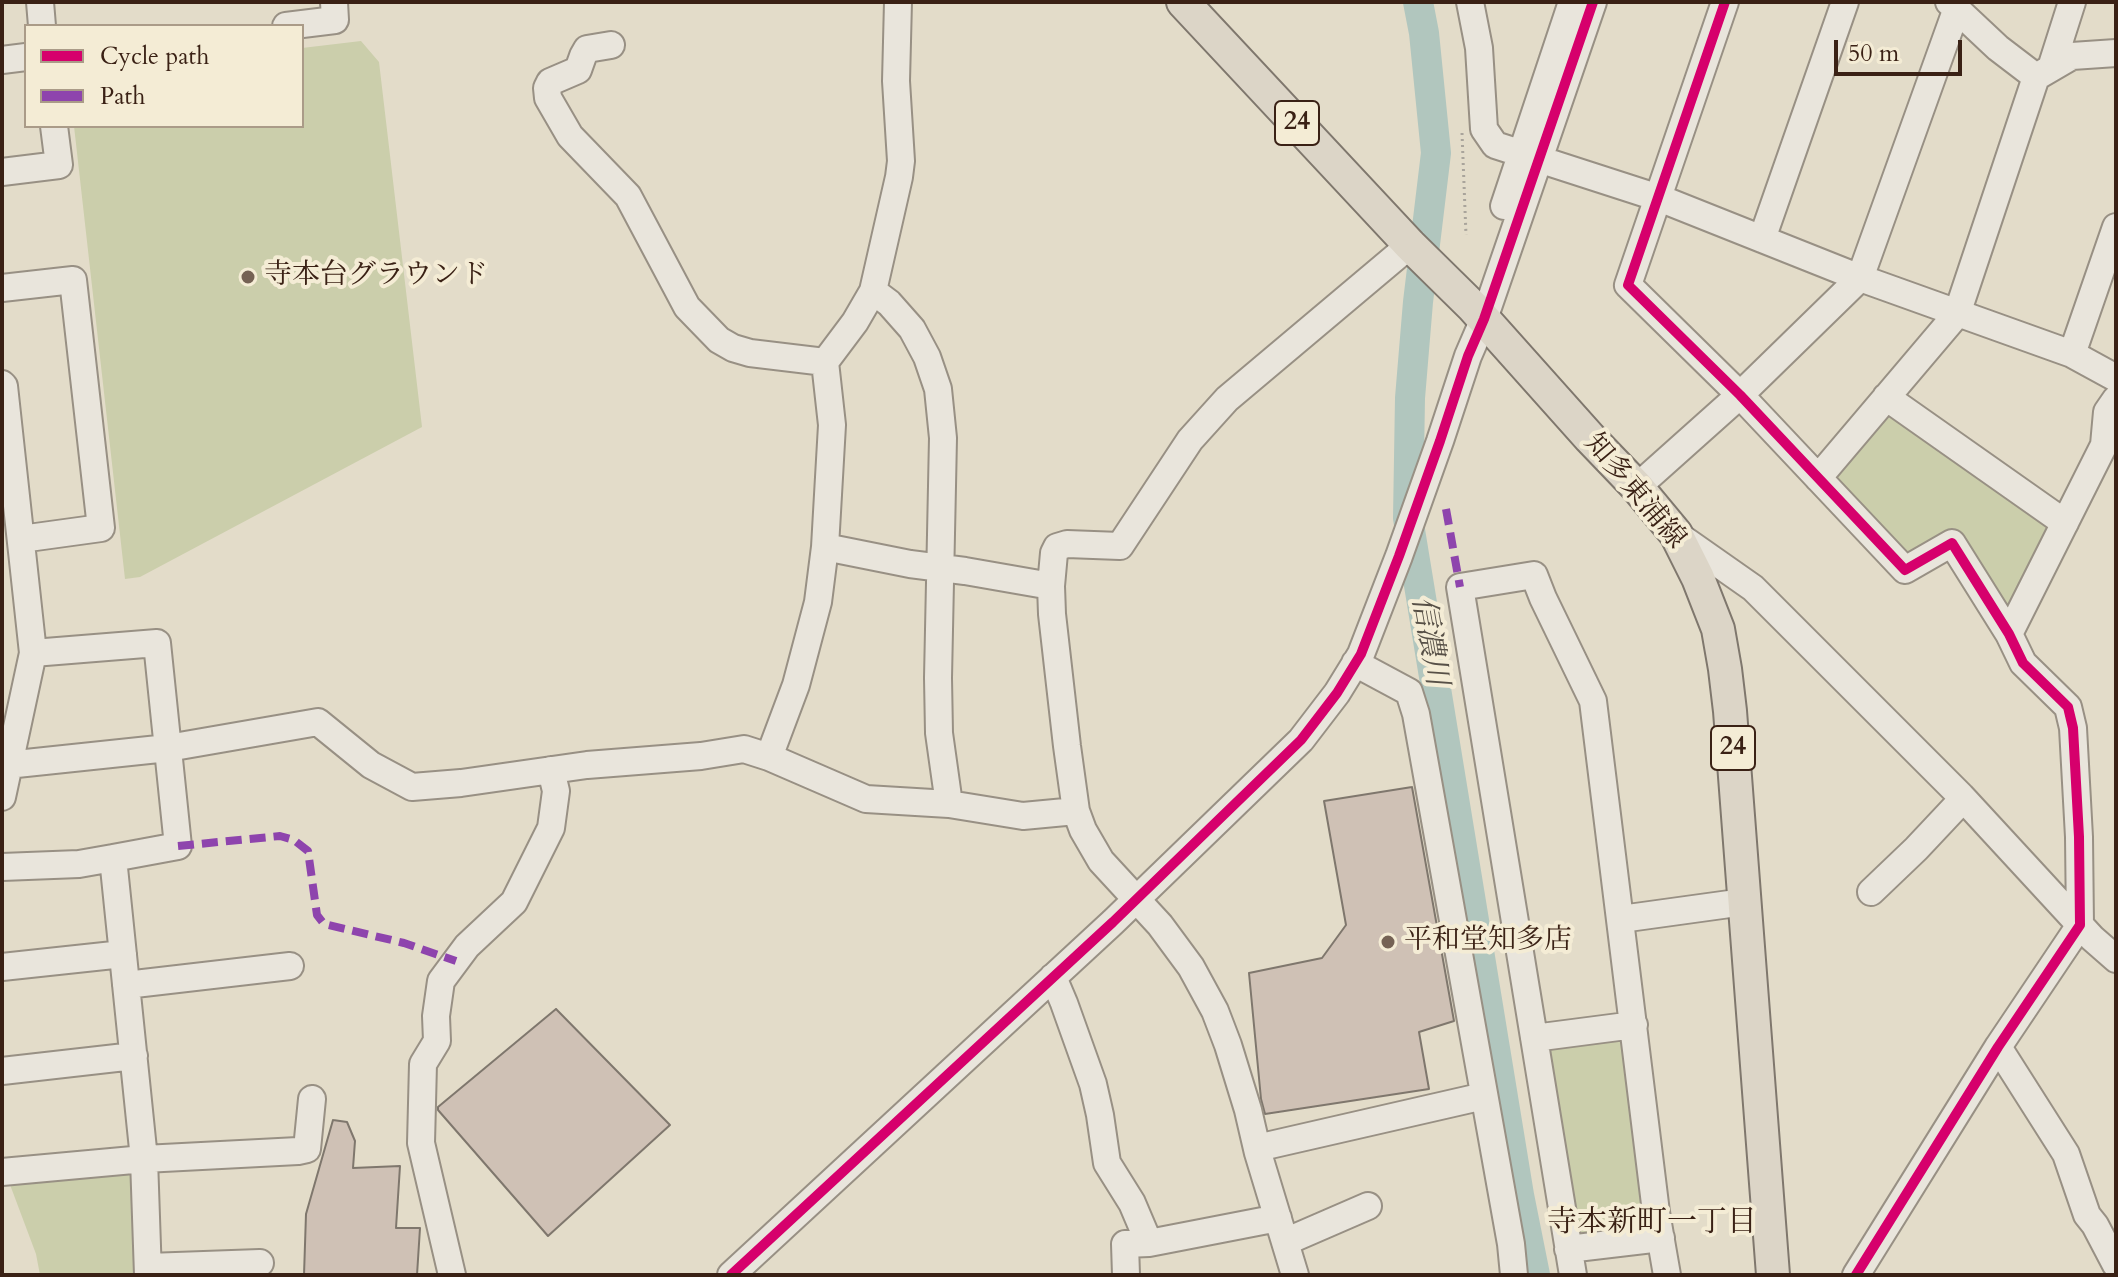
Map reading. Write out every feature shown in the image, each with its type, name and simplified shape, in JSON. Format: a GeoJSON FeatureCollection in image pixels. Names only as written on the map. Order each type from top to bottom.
{"type":"FeatureCollection","features":[{"type":"Feature","properties":{"kind":"main road","name":"知多東浦線"},"geometry":{"type":"LineString","coordinates":[[1183,2],[1410,245],[1478,313],[1637,487],[1676,534],[1711,607],[1723,655],[1730,711],[1773,1275]]}},
{"type":"Feature","properties":{"kind":"street"},"geometry":{"type":"LineString","coordinates":[[40,2],[42,24]]}},
{"type":"Feature","properties":{"kind":"street"},"geometry":{"type":"LineString","coordinates":[[302,24],[335,20],[334,2]]}},
{"type":"Feature","properties":{"kind":"street"},"geometry":{"type":"LineString","coordinates":[[769,757],[796,685],[818,602],[825,547],[832,425],[825,362],[855,322],[873,291],[901,161],[896,81],[898,2]]}},
{"type":"Feature","properties":{"kind":"street"},"geometry":{"type":"LineString","coordinates":[[1470,2],[1479,48],[1484,129],[1495,145],[1659,198],[1860,278],[2072,354],[2116,378]]}},
{"type":"Feature","properties":{"kind":"street"},"geometry":{"type":"LineString","coordinates":[[731,1275],[1113,922],[1301,740],[1337,693],[1361,654],[1440,441],[1530,155],[1572,2]]}},
{"type":"Feature","properties":{"kind":"street"},"geometry":{"type":"LineString","coordinates":[[1530,155],[1593,2]]}},
{"type":"Feature","properties":{"kind":"street"},"geometry":{"type":"LineString","coordinates":[[1725,2],[1628,285],[1740,395],[1905,570],[1952,543],[2009,634],[2023,663],[2068,707],[2073,728],[2080,925],[1998,1047],[1856,1275]]}},
{"type":"Feature","properties":{"kind":"street"},"geometry":{"type":"LineString","coordinates":[[1762,239],[1845,2]]}},
{"type":"Feature","properties":{"kind":"street"},"geometry":{"type":"LineString","coordinates":[[1818,478],[1957,314],[2043,72],[2072,2]]}},
{"type":"Feature","properties":{"kind":"street"},"geometry":{"type":"LineString","coordinates":[[1637,487],[1740,395],[1860,278],[1953,5],[1998,48],[2043,72]]}},
{"type":"Feature","properties":{"kind":"street"},"geometry":{"type":"LineString","coordinates":[[611,45],[587,49],[578,70],[550,82],[547,88],[548,98],[570,136],[628,196],[687,307],[719,340],[750,353],[825,362]]}},
{"type":"Feature","properties":{"kind":"street"},"geometry":{"type":"LineString","coordinates":[[2043,72],[2072,56],[2116,53]]}},
{"type":"Feature","properties":{"kind":"street"},"geometry":{"type":"LineString","coordinates":[[2,60],[24,57]]}},
{"type":"Feature","properties":{"kind":"street"},"geometry":{"type":"LineString","coordinates":[[2,172],[59,165],[54,128]]}},
{"type":"Feature","properties":{"kind":"street"},"geometry":{"type":"LineString","coordinates":[[2072,354],[2116,227]]}},
{"type":"Feature","properties":{"kind":"street"},"geometry":{"type":"LineString","coordinates":[[1295,1275],[1232,1058],[1215,1011],[1191,967],[1160,925],[1101,861],[1076,811],[1052,614],[1054,553],[1057,547],[1067,544],[1120,546],[1190,440],[1227,399],[1410,245]]}},
{"type":"Feature","properties":{"kind":"street"},"geometry":{"type":"LineString","coordinates":[[2,288],[73,280],[101,528],[21,539]]}},
{"type":"Feature","properties":{"kind":"street"},"geometry":{"type":"LineString","coordinates":[[873,291],[889,303],[912,329],[927,357],[938,389],[943,438],[939,733],[949,804]]}},
{"type":"Feature","properties":{"kind":"street"},"geometry":{"type":"LineString","coordinates":[[2,384],[33,653],[5,765],[2,797]]}},
{"type":"Feature","properties":{"kind":"street"},"geometry":{"type":"LineString","coordinates":[[1886,397],[2065,523]]}},
{"type":"Feature","properties":{"kind":"street"},"geometry":{"type":"LineString","coordinates":[[2009,634],[2104,445],[2107,412],[2116,399]]}},
{"type":"Feature","properties":{"kind":"street"},"geometry":{"type":"LineString","coordinates":[[1676,534],[1753,588],[1963,799],[2092,938],[2116,959]]}},
{"type":"Feature","properties":{"kind":"street"},"geometry":{"type":"LineString","coordinates":[[825,547],[1051,586]]}},
{"type":"Feature","properties":{"kind":"street"},"geometry":{"type":"LineString","coordinates":[[1661,1238],[1570,1262],[1460,587],[1534,575],[1593,701],[1667,1275]]}},
{"type":"Feature","properties":{"kind":"street"},"geometry":{"type":"LineString","coordinates":[[2,867],[79,864],[178,846],[157,643],[33,653]]}},
{"type":"Feature","properties":{"kind":"street"},"geometry":{"type":"LineString","coordinates":[[1355,663],[1409,692],[1412,699],[1511,1244],[1514,1275]]}},
{"type":"Feature","properties":{"kind":"street"},"geometry":{"type":"LineString","coordinates":[[5,765],[168,748],[318,722],[371,765],[412,787],[744,749],[866,799],[949,804],[1023,816],[1076,811]]}},
{"type":"Feature","properties":{"kind":"street"},"geometry":{"type":"LineString","coordinates":[[452,1275],[421,1143],[423,1064],[437,1041],[436,1016],[441,981],[467,946],[514,902],[551,828],[556,791],[551,770]]}},
{"type":"Feature","properties":{"kind":"street"},"geometry":{"type":"LineString","coordinates":[[1871,892],[1963,799]]}},
{"type":"Feature","properties":{"kind":"street"},"geometry":{"type":"LineString","coordinates":[[113,858],[144,1159],[148,1271],[250,1267]]}},
{"type":"Feature","properties":{"kind":"street"},"geometry":{"type":"LineString","coordinates":[[1621,919],[1744,902]]}},
{"type":"Feature","properties":{"kind":"street"},"geometry":{"type":"LineString","coordinates":[[2,967],[123,954]]}},
{"type":"Feature","properties":{"kind":"street"},"geometry":{"type":"LineString","coordinates":[[126,985],[290,966]]}},
{"type":"Feature","properties":{"kind":"street"},"geometry":{"type":"LineString","coordinates":[[1053,977],[1093,1084],[1107,1163],[1132,1203],[1149,1243]]}},
{"type":"Feature","properties":{"kind":"street"},"geometry":{"type":"LineString","coordinates":[[1534,1038],[1634,1025]]}},
{"type":"Feature","properties":{"kind":"street"},"geometry":{"type":"LineString","coordinates":[[1998,1047],[2066,1154],[2087,1215],[2116,1265]]}},
{"type":"Feature","properties":{"kind":"street"},"geometry":{"type":"LineString","coordinates":[[2,1071],[134,1056]]}},
{"type":"Feature","properties":{"kind":"street"},"geometry":{"type":"LineString","coordinates":[[1257,1148],[1484,1096]]}},
{"type":"Feature","properties":{"kind":"street"},"geometry":{"type":"LineString","coordinates":[[2,1172],[307,1149],[312,1099]]}},
{"type":"Feature","properties":{"kind":"street"},"geometry":{"type":"LineString","coordinates":[[1126,1275],[1125,1244],[1281,1230],[1368,1207]]}},
{"type":"Feature","properties":{"kind":"green space","name":"寺本台グラウンド"},"geometry":{"type":"Polygon","coordinates":[[[361,41],[379,62],[422,427],[140,577],[125,579],[74,128],[304,128],[304,48],[361,41]]]}},
{"type":"Feature","properties":{"kind":"green space"},"geometry":{"type":"Polygon","coordinates":[[[1886,397],[2065,523],[2009,634],[1952,543],[1905,570],[1818,478],[1886,397]]]}},
{"type":"Feature","properties":{"kind":"green space"},"geometry":{"type":"Polygon","coordinates":[[[1627,1036],[1652,1231],[1578,1240],[1547,1049],[1627,1036]]]}},
{"type":"Feature","properties":{"kind":"green space"},"geometry":{"type":"Polygon","coordinates":[[[134,1168],[140,1275],[40,1275],[36,1254],[9,1182],[134,1168]]]}},
{"type":"Feature","properties":{"kind":"building","name":"平和堂知多店"},"geometry":{"type":"Polygon","coordinates":[[[1412,787],[1454,1021],[1419,1032],[1429,1089],[1265,1114],[1249,973],[1322,958],[1346,925],[1324,801],[1412,787]]]}},
{"type":"Feature","properties":{"kind":"building"},"geometry":{"type":"Polygon","coordinates":[[[556,1009],[670,1125],[548,1236],[438,1107],[556,1009]]]}},
{"type":"Feature","properties":{"kind":"building"},"geometry":{"type":"Polygon","coordinates":[[[333,1120],[347,1122],[355,1141],[353,1168],[400,1166],[396,1228],[420,1228],[417,1275],[304,1275],[306,1214],[333,1120]]]}},
{"type":"Feature","properties":{"kind":"waterway","name":"信濃川"},"geometry":{"type":"LineString","coordinates":[[1418,2],[1436,153],[1410,398],[1408,518],[1519,1195],[1535,1275]]}},
{"type":"Feature","properties":{"kind":"marked path"},"geometry":{"type":"LineString","coordinates":[[1446,509],[1460,587]]}},
{"type":"Feature","properties":{"kind":"marked path"},"geometry":{"type":"LineString","coordinates":[[178,846],[280,836],[294,840],[308,851],[317,915],[324,924],[404,943],[456,961]]}},
{"type":"Feature","properties":{"kind":"cycle path"},"geometry":{"type":"LineString","coordinates":[[731,1275],[1113,922],[1301,740],[1337,693],[1361,654],[1399,556],[1593,2]]}},
{"type":"Feature","properties":{"kind":"cycle path"},"geometry":{"type":"LineString","coordinates":[[1725,2],[1628,285],[1740,395],[1905,570],[1952,543],[2009,634],[2023,663],[2068,707],[2073,728],[2080,925],[1998,1047],[1856,1275]]}},
{"type":"Feature","properties":{"kind":"place","name":"寺本台グラウンド"},"geometry":{"type":"Point","coordinates":[248,277]}},
{"type":"Feature","properties":{"kind":"place","name":"平和堂知多店"},"geometry":{"type":"Point","coordinates":[1388,942]}},
{"type":"Feature","properties":{"kind":"district","name":"寺本新町一丁目"},"geometry":{"type":"Point","coordinates":[1652,1224]}}]}
